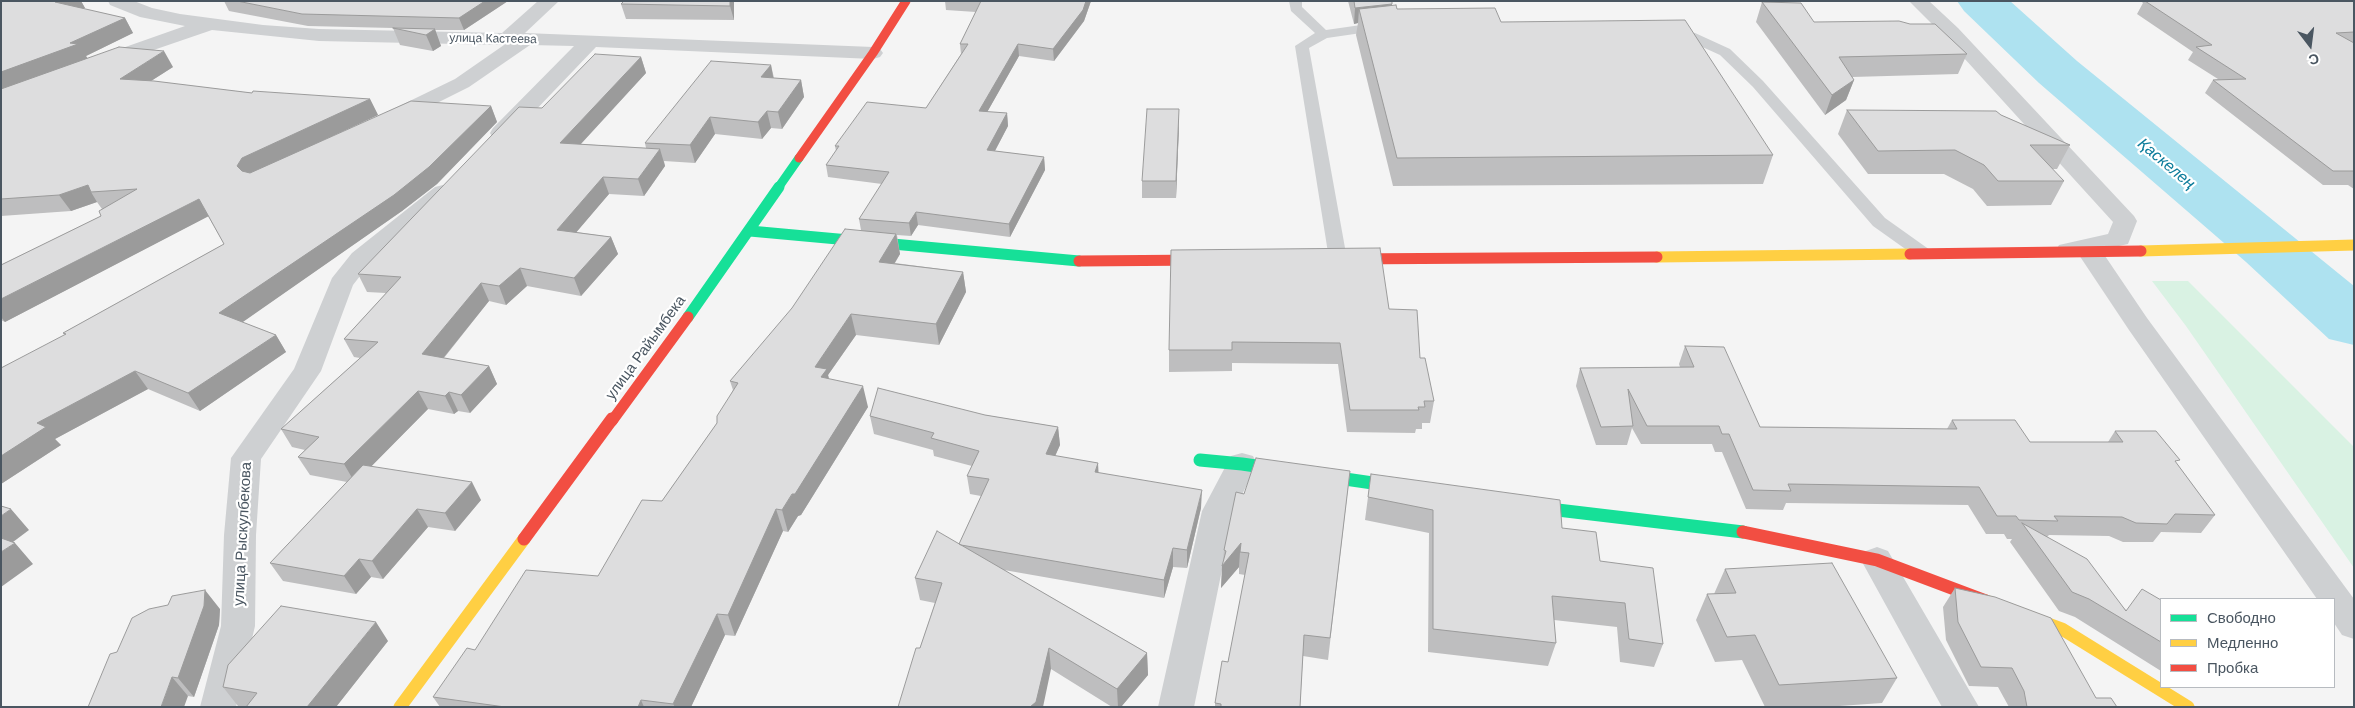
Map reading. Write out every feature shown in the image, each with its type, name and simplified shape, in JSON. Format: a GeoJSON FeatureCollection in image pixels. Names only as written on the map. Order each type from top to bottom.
{"type":"FeatureCollection","features":[{"type":"Feature","properties":{"kind":"street","name":"улица Кастеева"},"geometry":{"type":"LineString","coordinates":[[117,1],[147,13],[207,25],[319,35],[591,41],[874,53]]}},
{"type":"Feature","properties":{"kind":"street"},"geometry":{"type":"LineString","coordinates":[[378,124],[421,105],[462,83],[515,39],[550,1]]}},
{"type":"Feature","properties":{"kind":"street","name":"улица Райымбека"},"geometry":{"type":"LineString","coordinates":[[400,707],[750,231],[874,53],[906,1]]}},
{"type":"Feature","properties":{"kind":"street"},"geometry":{"type":"LineString","coordinates":[[1918,1],[1951,32],[2125,221],[2119,239],[2057,252]]}},
{"type":"Feature","properties":{"kind":"street"},"geometry":{"type":"LineString","coordinates":[[83,69],[207,25]]}},
{"type":"Feature","properties":{"kind":"street"},"geometry":{"type":"LineString","coordinates":[[480,154],[591,41]]}},
{"type":"Feature","properties":{"kind":"street","name":"улица Рыскулбекова"},"geometry":{"type":"LineString","coordinates":[[218,707],[238,626],[240,535],[246,458],[307,371],[341,284],[361,258],[446,190],[460,176]]}},
{"type":"Feature","properties":{"kind":"street"},"geometry":{"type":"LineString","coordinates":[[750,231],[1091,262],[1220,260]]}},
{"type":"Feature","properties":{"kind":"street"},"geometry":{"type":"LineString","coordinates":[[1333,259],[2057,252],[2090,254],[2354,245]]}},
{"type":"Feature","properties":{"kind":"street"},"geometry":{"type":"LineString","coordinates":[[2090,254],[2335,598]]}},
{"type":"Feature","properties":{"kind":"street"},"geometry":{"type":"LineString","coordinates":[[1200,460],[1242,464],[1418,490]]}},
{"type":"Feature","properties":{"kind":"street"},"geometry":{"type":"LineString","coordinates":[[1176,707],[1218,511],[1242,464]]}},
{"type":"Feature","properties":{"kind":"street"},"geometry":{"type":"LineString","coordinates":[[1516,504],[1740,531],[1877,560],[2062,629],[2188,707]]}},
{"type":"Feature","properties":{"kind":"street"},"geometry":{"type":"LineString","coordinates":[[1877,560],[1961,707]]}},
{"type":"Feature","properties":{"kind":"street"},"geometry":{"type":"LineString","coordinates":[[2335,598],[2354,625]]}},
{"type":"Feature","properties":{"kind":"lane"},"geometry":{"type":"LineString","coordinates":[[1295,1],[1296,8],[1323,34]]}},
{"type":"Feature","properties":{"kind":"lane"},"geometry":{"type":"LineString","coordinates":[[1333,259],[1302,46],[1323,34],[1396,25]]}},
{"type":"Feature","properties":{"kind":"lane"},"geometry":{"type":"LineString","coordinates":[[1661,34],[1690,36],[1725,52],[1758,84],[1879,222],[1924,254]]}},
{"type":"Feature","properties":{"kind":"green space"},"geometry":{"type":"Polygon","coordinates":[[[2152,281],[2188,281],[2354,447],[2354,568],[2186,326],[2152,281]]]}},
{"type":"Feature","properties":{"kind":"building"},"geometry":{"type":"Polygon","coordinates":[[[1,1],[57,1],[55,2],[125,18],[70,43],[78,44],[1,72],[1,1]]]}},
{"type":"Feature","properties":{"kind":"building"},"geometry":{"type":"Polygon","coordinates":[[[237,1],[485,1],[459,18],[302,14],[237,1]]]}},
{"type":"Feature","properties":{"kind":"building"},"geometry":{"type":"Polygon","coordinates":[[[624,1],[730,1],[730,6],[621,4],[624,1]]]}},
{"type":"Feature","properties":{"kind":"building"},"geometry":{"type":"Polygon","coordinates":[[[981,1],[1086,1],[1083,10],[1053,49],[1018,44],[979,111],[1007,113],[987,150],[1044,157],[1009,224],[916,212],[909,223],[859,219],[889,172],[826,165],[839,146],[835,146],[867,102],[926,108],[968,44],[960,44],[981,1]]]}},
{"type":"Feature","properties":{"kind":"building"},"geometry":{"type":"Polygon","coordinates":[[[1354,1],[1392,1],[1392,4],[1355,8],[1354,1]]]}},
{"type":"Feature","properties":{"kind":"building"},"geometry":{"type":"Polygon","coordinates":[[[2145,1],[2354,1],[2354,32],[2336,33],[2354,43],[2354,171],[2333,171],[2213,80],[2246,79],[2196,47],[2212,45],[2145,1]]]}},
{"type":"Feature","properties":{"kind":"building"},"geometry":{"type":"Polygon","coordinates":[[[1762,2],[1801,3],[1814,22],[1899,21],[1910,24],[1935,24],[1967,54],[1839,57],[1854,80],[1832,95],[1762,2]]]}},
{"type":"Feature","properties":{"kind":"building"},"geometry":{"type":"Polygon","coordinates":[[[1396,5],[1397,9],[1495,8],[1501,22],[1685,20],[1773,155],[1397,158],[1359,9],[1396,5]]]}},
{"type":"Feature","properties":{"kind":"building"},"geometry":{"type":"Polygon","coordinates":[[[393,28],[435,29],[426,35],[393,28]]]}},
{"type":"Feature","properties":{"kind":"building"},"geometry":{"type":"Polygon","coordinates":[[[119,47],[164,51],[120,79],[154,81],[252,93],[253,91],[370,99],[242,158],[237,166],[242,171],[250,173],[411,101],[491,106],[429,167],[394,195],[219,313],[276,335],[188,393],[135,371],[37,423],[46,427],[1,456],[1,368],[66,334],[63,333],[224,244],[199,199],[1,299],[1,265],[101,216],[99,211],[137,189],[91,192],[88,185],[59,195],[1,199],[1,89],[119,47]]]}},
{"type":"Feature","properties":{"kind":"building"},"geometry":{"type":"Polygon","coordinates":[[[595,54],[641,57],[560,143],[660,149],[638,179],[603,177],[557,230],[611,237],[574,278],[520,268],[499,286],[481,283],[422,354],[489,366],[461,395],[449,392],[445,396],[418,391],[344,464],[298,457],[319,437],[281,429],[378,342],[344,339],[401,277],[358,274],[519,107],[542,108],[595,54]]]}},
{"type":"Feature","properties":{"kind":"building"},"geometry":{"type":"Polygon","coordinates":[[[711,61],[771,65],[761,77],[801,80],[778,112],[767,111],[758,122],[710,117],[690,145],[645,143],[711,61]]]}},
{"type":"Feature","properties":{"kind":"building"},"geometry":{"type":"Polygon","coordinates":[[[1147,109],[1179,109],[1176,181],[1142,181],[1147,109]]]}},
{"type":"Feature","properties":{"kind":"building"},"geometry":{"type":"Polygon","coordinates":[[[1847,110],[1996,111],[2001,115],[2070,145],[2030,145],[2064,181],[1998,181],[1984,165],[1955,150],[1878,151],[1847,110]]]}},
{"type":"Feature","properties":{"kind":"building"},"geometry":{"type":"Polygon","coordinates":[[[845,229],[896,234],[879,262],[963,272],[936,324],[851,314],[815,367],[827,369],[821,377],[863,386],[795,494],[792,494],[782,510],[776,509],[728,615],[717,614],[673,704],[641,700],[638,707],[505,707],[433,697],[467,648],[475,650],[526,570],[598,576],[642,500],[662,501],[717,423],[717,416],[738,383],[730,381],[792,308],[845,229]]]}},
{"type":"Feature","properties":{"kind":"building"},"geometry":{"type":"Polygon","coordinates":[[[1380,248],[1389,309],[1417,310],[1420,358],[1425,358],[1434,401],[1424,401],[1425,407],[1418,407],[1419,410],[1350,410],[1340,343],[1232,342],[1232,350],[1169,350],[1171,250],[1380,248]]]}},
{"type":"Feature","properties":{"kind":"building"},"geometry":{"type":"Polygon","coordinates":[[[1685,346],[1724,347],[1760,427],[1957,429],[1952,420],[2015,420],[2030,442],[2123,442],[2115,431],[2156,431],[2180,460],[2175,461],[2215,515],[2175,514],[2167,524],[2136,523],[2122,517],[2054,516],[2058,521],[2019,520],[2016,516],[1997,516],[1979,487],[1788,484],[1791,491],[1753,490],[1729,434],[1722,434],[1719,426],[1647,426],[1628,389],[1633,426],[1601,427],[1580,368],[1694,367],[1685,346]]]}},
{"type":"Feature","properties":{"kind":"building"},"geometry":{"type":"Polygon","coordinates":[[[878,388],[985,415],[1058,427],[1046,454],[1098,463],[1095,472],[1202,490],[1187,550],[1173,548],[1164,580],[959,544],[989,479],[967,476],[979,451],[931,438],[934,433],[870,416],[878,388]]]}},
{"type":"Feature","properties":{"kind":"building"},"geometry":{"type":"Polygon","coordinates":[[[1256,458],[1350,471],[1330,638],[1304,635],[1300,707],[1221,707],[1221,704],[1215,703],[1222,661],[1228,662],[1249,553],[1240,552],[1241,543],[1222,566],[1226,551],[1224,550],[1236,492],[1244,494],[1256,458]]]}},
{"type":"Feature","properties":{"kind":"building"},"geometry":{"type":"Polygon","coordinates":[[[363,465],[472,482],[445,513],[417,509],[372,561],[359,559],[344,576],[270,563],[363,465]]]}},
{"type":"Feature","properties":{"kind":"building"},"geometry":{"type":"Polygon","coordinates":[[[1371,474],[1560,500],[1562,528],[1596,532],[1600,561],[1653,568],[1663,644],[1629,639],[1625,603],[1552,596],[1556,643],[1433,629],[1433,510],[1368,497],[1371,474]]]}},
{"type":"Feature","properties":{"kind":"building"},"geometry":{"type":"Polygon","coordinates":[[[1,506],[11,509],[1,516],[1,506]]]}},
{"type":"Feature","properties":{"kind":"building"},"geometry":{"type":"Polygon","coordinates":[[[2022,523],[2087,559],[2126,611],[2142,589],[2160,599],[2160,641],[2089,599],[2072,592],[2022,523]]]}},
{"type":"Feature","properties":{"kind":"building"},"geometry":{"type":"Polygon","coordinates":[[[937,531],[1147,653],[1117,689],[1049,648],[1036,702],[1030,707],[898,707],[916,648],[920,648],[942,583],[915,578],[937,531]]]}},
{"type":"Feature","properties":{"kind":"building"},"geometry":{"type":"Polygon","coordinates":[[[1,538],[15,543],[1,552],[1,538]]]}},
{"type":"Feature","properties":{"kind":"building"},"geometry":{"type":"Polygon","coordinates":[[[1832,563],[1897,678],[1779,685],[1755,635],[1727,637],[1707,594],[1736,593],[1725,569],[1832,563]]]}},
{"type":"Feature","properties":{"kind":"building"},"geometry":{"type":"Polygon","coordinates":[[[1955,588],[1995,597],[2051,618],[2096,698],[2111,698],[2117,707],[2027,707],[2024,691],[2012,668],[1981,667],[1958,622],[1955,588]]]}},
{"type":"Feature","properties":{"kind":"building"},"geometry":{"type":"Polygon","coordinates":[[[205,590],[204,606],[178,678],[172,677],[161,707],[88,707],[110,654],[117,652],[132,618],[149,609],[168,605],[172,596],[205,590]]]}},
{"type":"Feature","properties":{"kind":"building"},"geometry":{"type":"Polygon","coordinates":[[[281,606],[376,622],[307,707],[246,707],[257,693],[223,687],[228,665],[281,606]]]}},
{"type":"Feature","properties":{"kind":"waterway","name":"Қаскелең"},"geometry":{"type":"LineString","coordinates":[[1981,1],[2058,72],[2269,248],[2354,323]]}},
{"type":"Feature","properties":{"kind":"traffic: fast"},"geometry":{"type":"LineString","coordinates":[[688,317],[799,158]]}},
{"type":"Feature","properties":{"kind":"traffic: fast"},"geometry":{"type":"LineString","coordinates":[[750,231],[1079,261]]}},
{"type":"Feature","properties":{"kind":"traffic: fast"},"geometry":{"type":"LineString","coordinates":[[1200,460],[1242,464],[1407,488]]}},
{"type":"Feature","properties":{"kind":"traffic: fast"},"geometry":{"type":"LineString","coordinates":[[1524,506],[1743,532]]}},
{"type":"Feature","properties":{"kind":"traffic: slow"},"geometry":{"type":"LineString","coordinates":[[2141,251],[2354,245]]}},
{"type":"Feature","properties":{"kind":"traffic: slow"},"geometry":{"type":"LineString","coordinates":[[1657,257],[1910,254]]}},
{"type":"Feature","properties":{"kind":"traffic: slow"},"geometry":{"type":"LineString","coordinates":[[400,707],[524,539]]}},
{"type":"Feature","properties":{"kind":"traffic: slow"},"geometry":{"type":"LineString","coordinates":[[1986,601],[2062,629],[2188,707]]}},
{"type":"Feature","properties":{"kind":"traffic: jam"},"geometry":{"type":"LineString","coordinates":[[799,158],[873,53],[906,1]]}},
{"type":"Feature","properties":{"kind":"traffic: jam"},"geometry":{"type":"LineString","coordinates":[[1910,254],[2141,251]]}},
{"type":"Feature","properties":{"kind":"traffic: jam"},"geometry":{"type":"LineString","coordinates":[[1343,259],[1657,257]]}},
{"type":"Feature","properties":{"kind":"traffic: jam"},"geometry":{"type":"LineString","coordinates":[[1079,261],[1207,260]]}},
{"type":"Feature","properties":{"kind":"traffic: jam"},"geometry":{"type":"LineString","coordinates":[[524,539],[688,317]]}},
{"type":"Feature","properties":{"kind":"traffic: jam"},"geometry":{"type":"LineString","coordinates":[[1743,532],[1877,560],[1986,601]]}}]}
